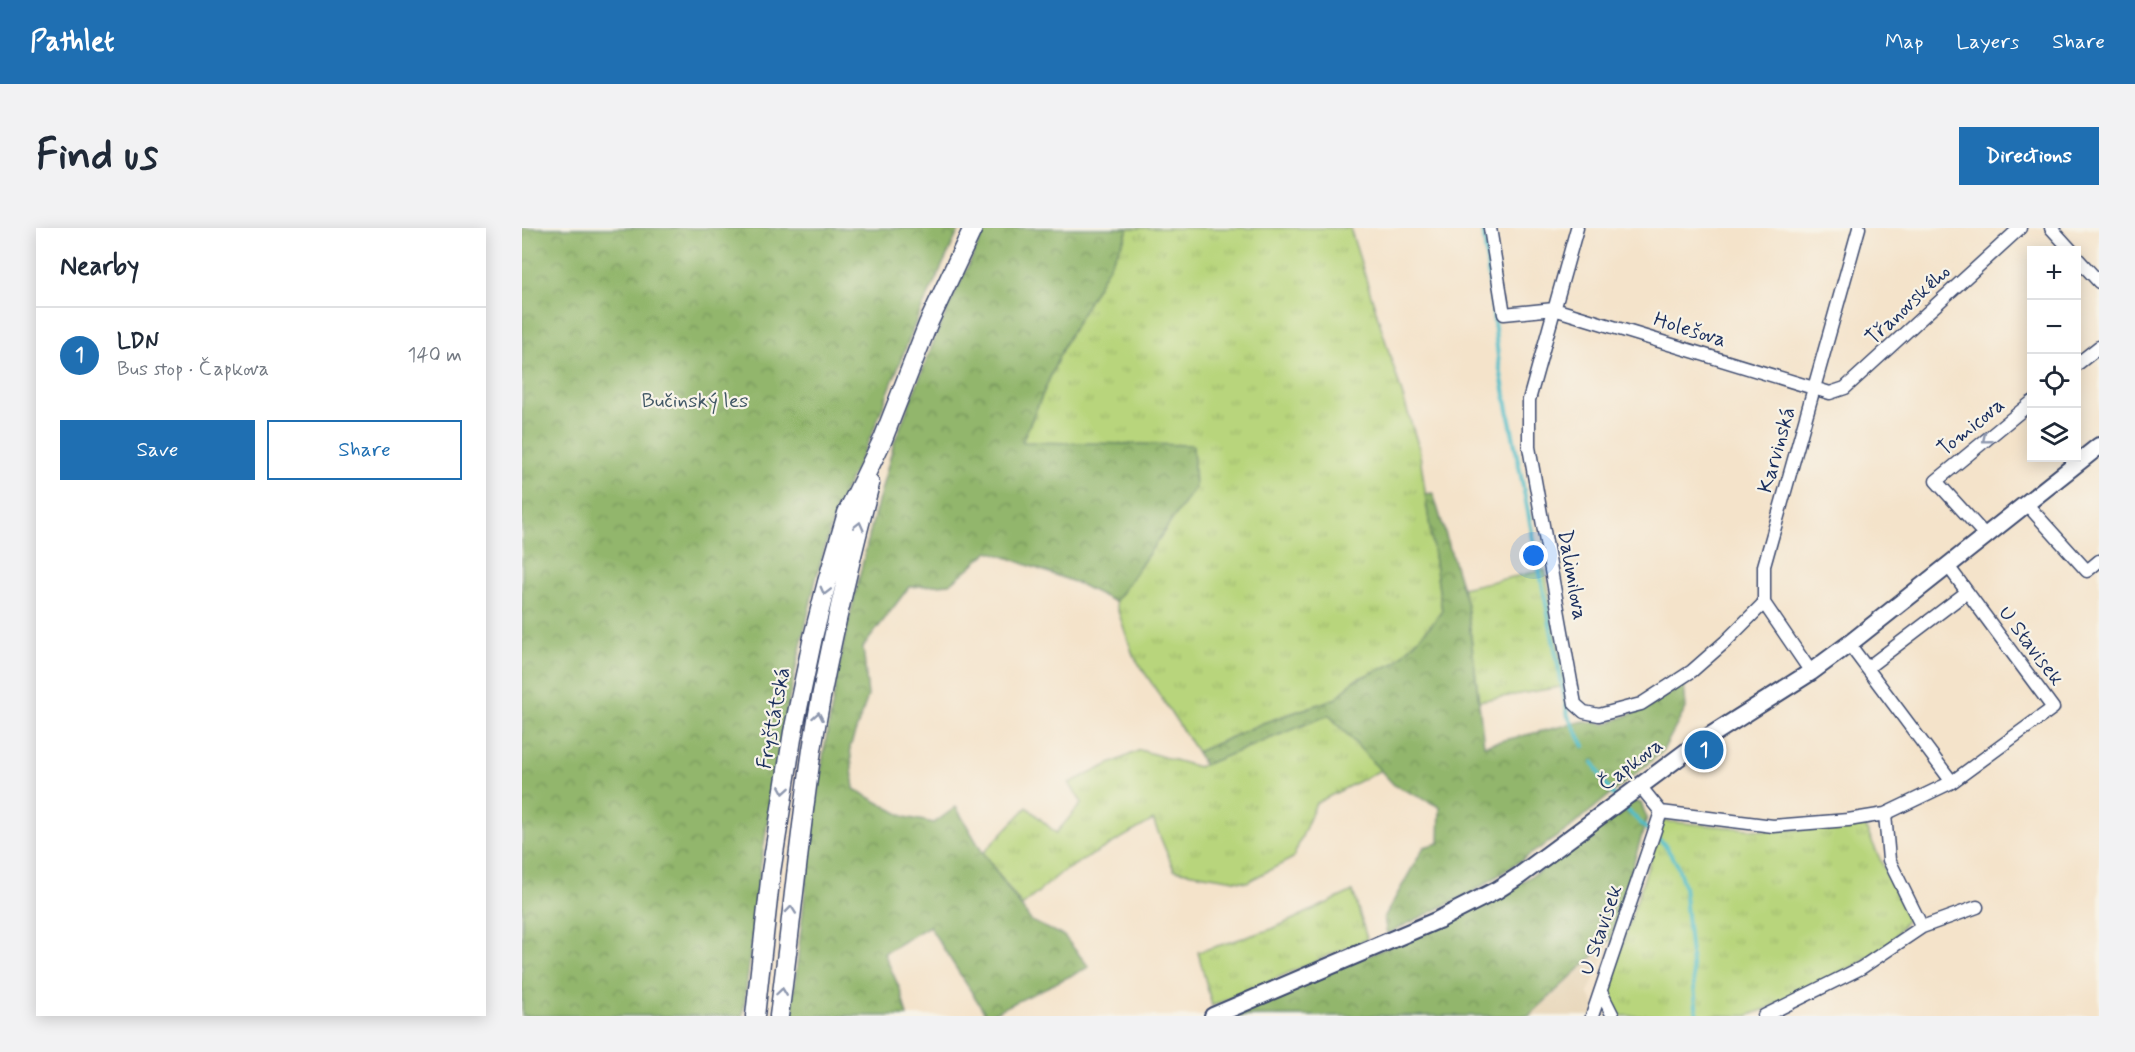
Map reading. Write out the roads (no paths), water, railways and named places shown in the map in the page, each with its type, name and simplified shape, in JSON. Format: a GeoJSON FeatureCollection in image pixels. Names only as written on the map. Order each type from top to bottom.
{"type":"FeatureCollection","features":[{"type":"Feature","properties":{"kind":"main road","name":"Fryštátská"},"geometry":{"type":"LineString","coordinates":[[756,1014],[773,860],[793,732],[813,637],[847,513],[883,439],[928,324],[973,228]]}},
{"type":"Feature","properties":{"kind":"main road","name":"Fryštátská"},"geometry":{"type":"LineString","coordinates":[[779,1016],[795,873],[816,727],[832,639],[883,439]]}},
{"type":"Feature","properties":{"kind":"street"},"geometry":{"type":"LineString","coordinates":[[1490,228],[1504,314],[1554,309]]}},
{"type":"Feature","properties":{"kind":"street","name":"Dalimilova"},"geometry":{"type":"LineString","coordinates":[[1577,228],[1529,400],[1529,447],[1575,704],[1584,712],[1599,715],[1641,704],[1692,671],[1764,603]]}},
{"type":"Feature","properties":{"kind":"street","name":"Karvinská"},"geometry":{"type":"LineString","coordinates":[[1764,603],[1764,566],[1859,228]]}},
{"type":"Feature","properties":{"kind":"street","name":"Třanovského"},"geometry":{"type":"LineString","coordinates":[[1815,388],[1830,393],[1845,388],[2020,228]]}},
{"type":"Feature","properties":{"kind":"street"},"geometry":{"type":"LineString","coordinates":[[2051,228],[2067,246]]}},
{"type":"Feature","properties":{"kind":"street"},"geometry":{"type":"LineString","coordinates":[[2081,262],[2099,282]]}},
{"type":"Feature","properties":{"kind":"street","name":"Holešova"},"geometry":{"type":"LineString","coordinates":[[1554,309],[1815,388]]}},
{"type":"Feature","properties":{"kind":"street"},"geometry":{"type":"LineString","coordinates":[[2081,361],[2099,346]]}},
{"type":"Feature","properties":{"kind":"street","name":"Tomicova"},"geometry":{"type":"LineString","coordinates":[[1985,535],[1936,481],[2027,405]]}},
{"type":"Feature","properties":{"kind":"street","name":"Čapkova"},"geometry":{"type":"LineString","coordinates":[[1213,1016],[1438,920],[1497,890],[1540,862],[1717,730],[1811,672],[1849,644],[2099,446]]}},
{"type":"Feature","properties":{"kind":"street"},"geometry":{"type":"LineString","coordinates":[[2024,504],[2087,571],[2099,561]]}},
{"type":"Feature","properties":{"kind":"street","name":"U Stavisek"},"geometry":{"type":"LineString","coordinates":[[1592,1016],[1661,812],[1773,826],[1848,820],[1885,814],[1952,782],[2053,708],[1948,566]]}},
{"type":"Feature","properties":{"kind":"street"},"geometry":{"type":"LineString","coordinates":[[1867,668],[1967,592]]}},
{"type":"Feature","properties":{"kind":"street"},"geometry":{"type":"LineString","coordinates":[[1764,603],[1811,672]]}},
{"type":"Feature","properties":{"kind":"street"},"geometry":{"type":"LineString","coordinates":[[1849,644],[1952,782]]}},
{"type":"Feature","properties":{"kind":"street"},"geometry":{"type":"LineString","coordinates":[[1640,786],[1661,812]]}},
{"type":"Feature","properties":{"kind":"street"},"geometry":{"type":"LineString","coordinates":[[1885,814],[1889,860],[1923,927]]}},
{"type":"Feature","properties":{"kind":"street"},"geometry":{"type":"LineString","coordinates":[[1764,1016],[1861,968],[1923,927],[1977,906]]}},
{"type":"Feature","properties":{"kind":"street","name":"U Stavisek"},"geometry":{"type":"LineString","coordinates":[[1600,992],[1613,1016]]}},
{"type":"Feature","properties":{"kind":"waterway"},"geometry":{"type":"LineString","coordinates":[[1483,228],[1499,364],[1568,716],[1584,746]]}},
{"type":"Feature","properties":{"kind":"waterway"},"geometry":{"type":"LineString","coordinates":[[1593,762],[1616,798]]}},
{"type":"Feature","properties":{"kind":"waterway"},"geometry":{"type":"LineString","coordinates":[[1621,804],[1650,832]]}},
{"type":"Feature","properties":{"kind":"waterway"},"geometry":{"type":"LineString","coordinates":[[1656,837],[1664,844],[1677,864],[1684,886],[1697,1016]]}},
{"type":"Feature","properties":{"kind":"place","name":"LDN"},"geometry":{"type":"Point","coordinates":[1704,750]}},
{"type":"Feature","properties":{"kind":"park label","name":"Bučinský les"},"geometry":{"type":"Point","coordinates":[695,401]}}]}
